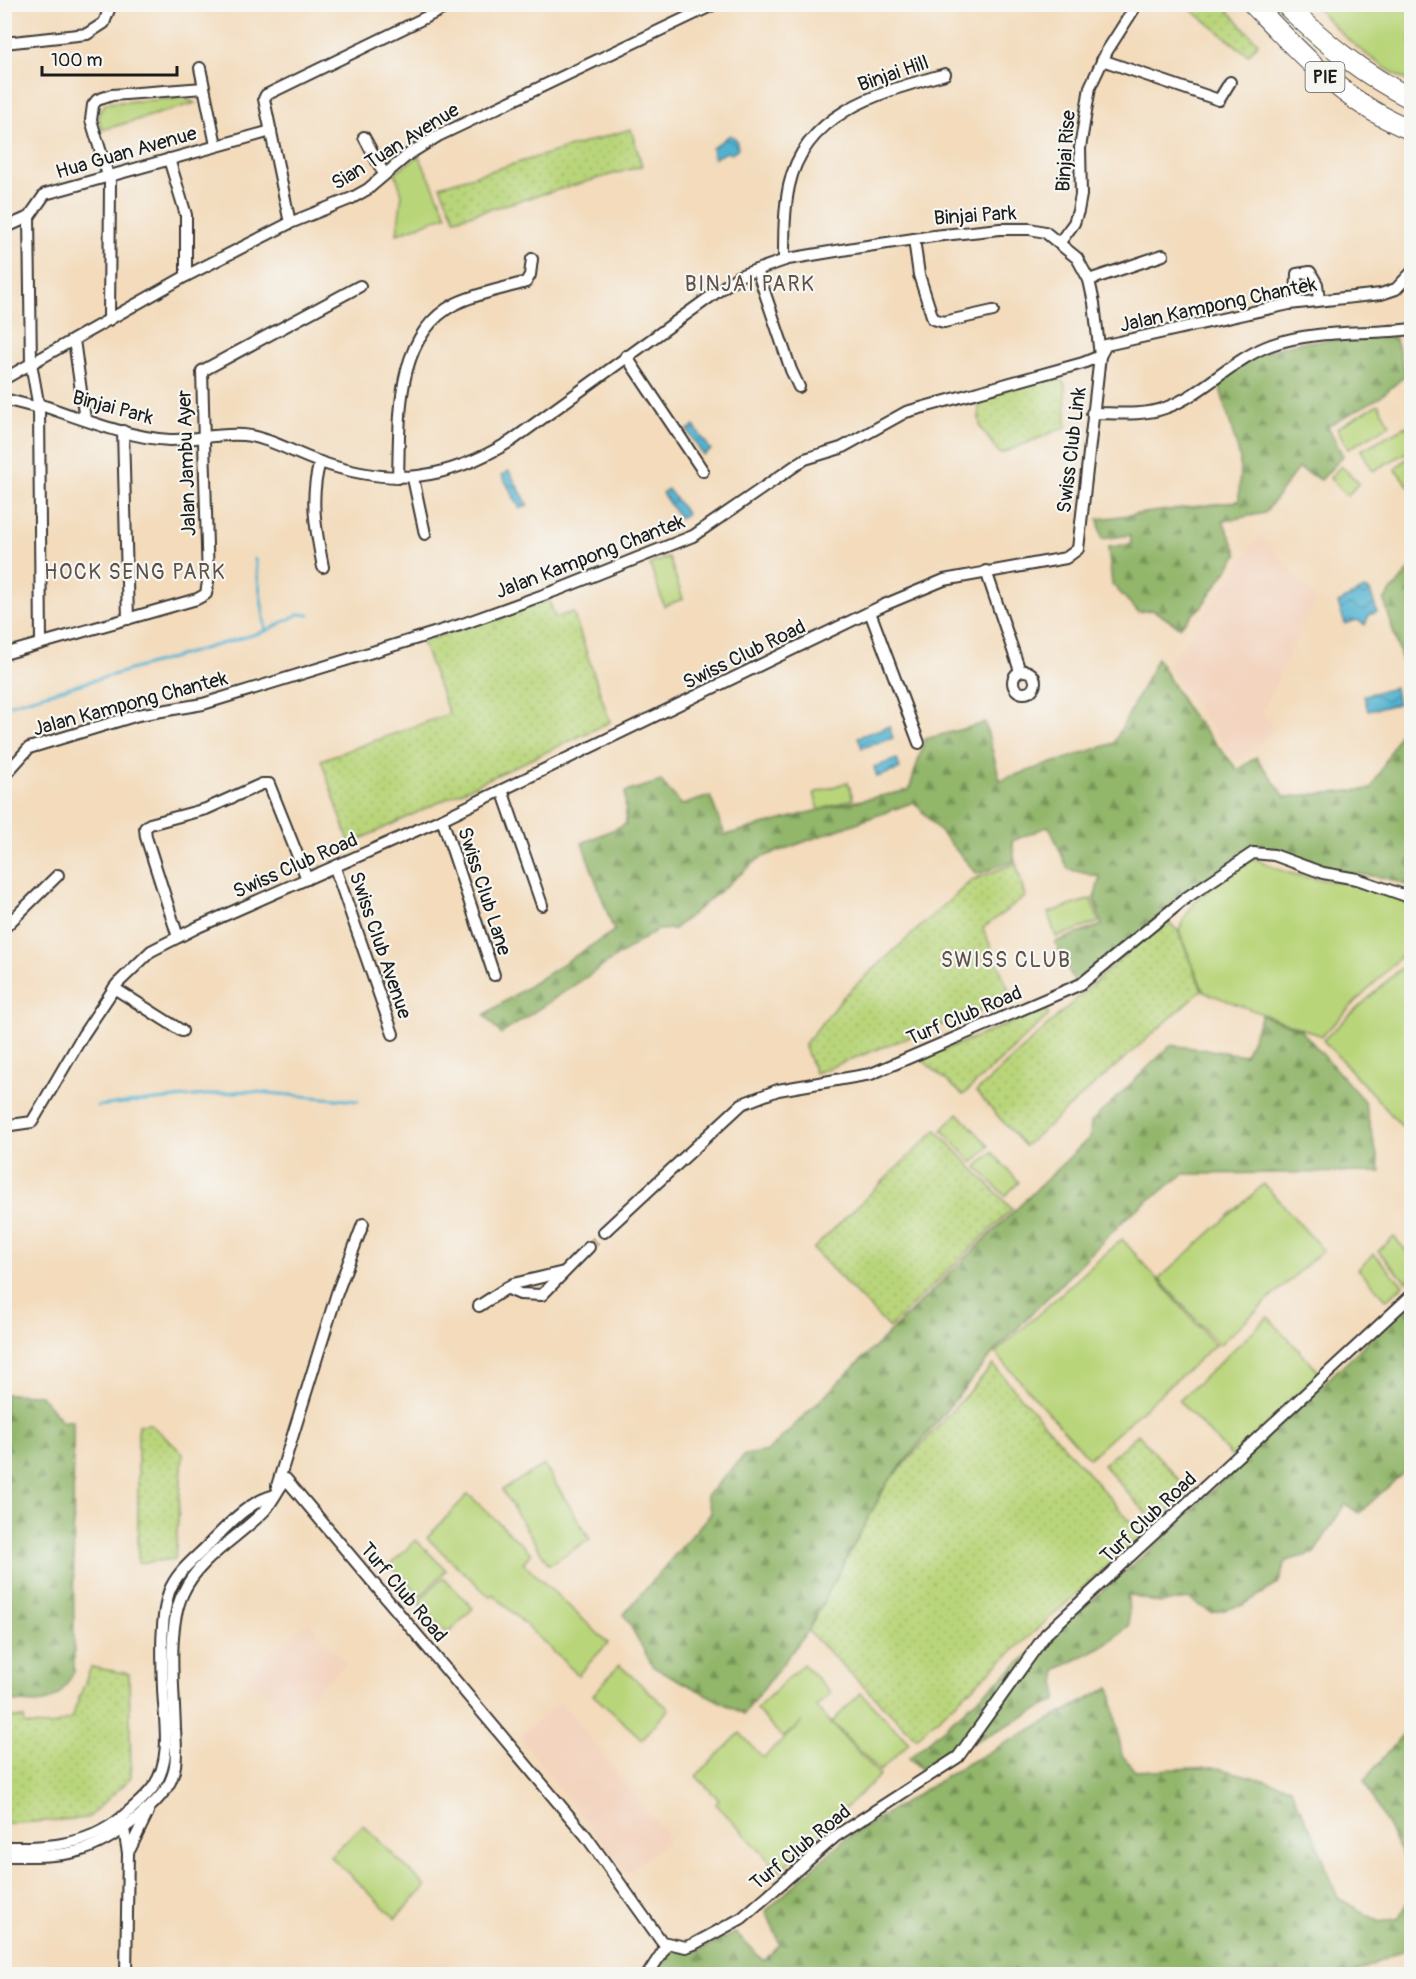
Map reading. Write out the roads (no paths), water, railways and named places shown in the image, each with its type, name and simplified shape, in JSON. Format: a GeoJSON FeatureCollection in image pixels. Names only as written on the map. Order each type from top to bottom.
{"type":"FeatureCollection","features":[{"type":"Feature","properties":{"kind":"highway","name":"PIE"},"geometry":{"type":"LineString","coordinates":[[1253,4],[1342,92],[1376,113],[1412,130]]}},
{"type":"Feature","properties":{"kind":"highway","name":"PIE"},"geometry":{"type":"LineString","coordinates":[[1285,4],[1333,50],[1357,68],[1412,99]]}},
{"type":"Feature","properties":{"kind":"street"},"geometry":{"type":"LineString","coordinates":[[4,43],[87,34],[104,23],[111,4]]}},
{"type":"Feature","properties":{"kind":"street"},"geometry":{"type":"LineString","coordinates":[[291,223],[264,99],[269,92],[453,4]]}},
{"type":"Feature","properties":{"kind":"street","name":"Sian Tuan Avenue"},"geometry":{"type":"LineString","coordinates":[[4,379],[186,276],[291,223],[352,198],[409,154],[438,136],[715,4]]}},
{"type":"Feature","properties":{"kind":"street","name":"Binjai Rise"},"geometry":{"type":"LineString","coordinates":[[1060,242],[1074,223],[1078,211],[1081,195],[1080,148],[1090,87],[1102,60],[1137,4]]}},
{"type":"Feature","properties":{"kind":"street"},"geometry":{"type":"LineString","coordinates":[[1102,60],[1219,100],[1230,82]]}},
{"type":"Feature","properties":{"kind":"street"},"geometry":{"type":"LineString","coordinates":[[200,68],[216,145]]}},
{"type":"Feature","properties":{"kind":"street","name":"Binjai Hill"},"geometry":{"type":"LineString","coordinates":[[784,260],[789,185],[812,137],[842,112],[874,95],[945,74]]}},
{"type":"Feature","properties":{"kind":"street"},"geometry":{"type":"LineString","coordinates":[[109,320],[109,176],[91,120],[91,112],[97,100],[112,94],[204,88]]}},
{"type":"Feature","properties":{"kind":"street","name":"Hua Guan Avenue"},"geometry":{"type":"LineString","coordinates":[[4,228],[29,217],[45,194],[271,131]]}},
{"type":"Feature","properties":{"kind":"street"},"geometry":{"type":"LineString","coordinates":[[363,137],[384,174]]}},
{"type":"Feature","properties":{"kind":"street"},"geometry":{"type":"LineString","coordinates":[[169,159],[186,214],[186,276]]}},
{"type":"Feature","properties":{"kind":"street"},"geometry":{"type":"LineString","coordinates":[[29,217],[31,363],[38,406],[41,644]]}},
{"type":"Feature","properties":{"kind":"street","name":"Binjai Park"},"geometry":{"type":"LineString","coordinates":[[4,399],[168,440],[244,435],[320,462],[358,472],[413,478],[454,469],[484,457],[533,426],[736,278],[784,260],[914,239],[1000,229],[1045,232],[1077,258],[1089,280],[1100,356]]}},
{"type":"Feature","properties":{"kind":"street","name":"Binjai Park"},"geometry":{"type":"LineString","coordinates":[[914,239],[924,297],[933,319],[944,321],[993,312]]}},
{"type":"Feature","properties":{"kind":"street"},"geometry":{"type":"LineString","coordinates":[[1089,280],[1163,255]]}},
{"type":"Feature","properties":{"kind":"street"},"geometry":{"type":"LineString","coordinates":[[398,478],[400,396],[416,346],[429,324],[457,303],[526,282],[530,275],[532,259]]}},
{"type":"Feature","properties":{"kind":"street"},"geometry":{"type":"LineString","coordinates":[[758,270],[790,370],[799,387]]}},
{"type":"Feature","properties":{"kind":"street"},"geometry":{"type":"LineString","coordinates":[[1296,303],[1297,274],[1310,272],[1317,284],[1318,300]]}},
{"type":"Feature","properties":{"kind":"street","name":"Jalan Kampong Chantek"},"geometry":{"type":"LineString","coordinates":[[4,776],[29,748],[138,715],[203,704],[460,625],[693,536],[805,459],[842,448],[906,412],[1100,356],[1106,345],[1296,303],[1381,294],[1396,289],[1412,272]]}},
{"type":"Feature","properties":{"kind":"street","name":"Jalan Jambu Ayer"},"geometry":{"type":"LineString","coordinates":[[4,654],[197,599],[206,594],[208,582],[202,437],[202,371],[360,286]]}},
{"type":"Feature","properties":{"kind":"street"},"geometry":{"type":"LineString","coordinates":[[1092,413],[1144,412],[1164,408],[1184,399],[1253,353],[1291,339],[1412,329]]}},
{"type":"Feature","properties":{"kind":"street"},"geometry":{"type":"LineString","coordinates":[[75,340],[85,420]]}},
{"type":"Feature","properties":{"kind":"street"},"geometry":{"type":"LineString","coordinates":[[626,356],[702,471]]}},
{"type":"Feature","properties":{"kind":"street","name":"Swiss Club Link"},"geometry":{"type":"LineString","coordinates":[[1078,549],[1100,356]]}},
{"type":"Feature","properties":{"kind":"street"},"geometry":{"type":"LineString","coordinates":[[123,430],[128,619]]}},
{"type":"Feature","properties":{"kind":"street"},"geometry":{"type":"LineString","coordinates":[[320,462],[315,478],[313,503],[323,567]]}},
{"type":"Feature","properties":{"kind":"street"},"geometry":{"type":"LineString","coordinates":[[413,478],[425,534]]}},
{"type":"Feature","properties":{"kind":"street","name":"Swiss Club Road"},"geometry":{"type":"LineString","coordinates":[[4,1126],[32,1122],[83,1035],[114,988],[151,951],[442,819],[870,612],[937,583],[986,571],[1066,558],[1078,549]]}},
{"type":"Feature","properties":{"kind":"street"},"geometry":{"type":"LineString","coordinates":[[986,571],[1020,671]]}},
{"type":"Feature","properties":{"kind":"street"},"geometry":{"type":"LineString","coordinates":[[870,612],[919,743]]}},
{"type":"Feature","properties":{"kind":"street"},"geometry":{"type":"LineString","coordinates":[[178,937],[146,837],[145,828],[150,824],[206,809],[262,784],[269,784],[308,879]]}},
{"type":"Feature","properties":{"kind":"street"},"geometry":{"type":"LineString","coordinates":[[502,790],[542,905]]}},
{"type":"Feature","properties":{"kind":"street","name":"Swiss Club Lane"},"geometry":{"type":"LineString","coordinates":[[442,819],[494,975]]}},
{"type":"Feature","properties":{"kind":"street","name":"Turf Club Road"},"geometry":{"type":"LineString","coordinates":[[604,1232],[742,1104],[778,1090],[871,1074],[1081,984],[1186,898],[1253,853],[1274,855],[1323,873],[1357,879],[1412,898]]}},
{"type":"Feature","properties":{"kind":"street","name":"Swiss Club Avenue"},"geometry":{"type":"LineString","coordinates":[[335,868],[393,1034]]}},
{"type":"Feature","properties":{"kind":"street"},"geometry":{"type":"LineString","coordinates":[[4,928],[58,875]]}},
{"type":"Feature","properties":{"kind":"street"},"geometry":{"type":"LineString","coordinates":[[114,988],[182,1031]]}},
{"type":"Feature","properties":{"kind":"street","name":"Turf Club Road"},"geometry":{"type":"LineString","coordinates":[[274,1495],[337,1293],[363,1224]]}},
{"type":"Feature","properties":{"kind":"street"},"geometry":{"type":"LineString","coordinates":[[506,1288],[531,1295],[542,1294],[589,1247]]}},
{"type":"Feature","properties":{"kind":"street"},"geometry":{"type":"LineString","coordinates":[[479,1305],[506,1288],[564,1272]]}},
{"type":"Feature","properties":{"kind":"street"},"geometry":{"type":"LineString","coordinates":[[529,1280],[546,1289]]}},
{"type":"Feature","properties":{"kind":"street","name":"Turf Club Road"},"geometry":{"type":"LineString","coordinates":[[4,1847],[67,1845],[94,1836],[123,1823],[151,1806],[170,1782],[176,1758],[175,1623],[182,1594],[192,1576],[267,1508],[286,1479],[586,1836],[614,1872],[652,1931],[668,1945],[686,1947],[694,1944],[742,1918],[836,1836],[958,1757],[1046,1634],[1412,1295]]}},
{"type":"Feature","properties":{"kind":"street","name":"Turf Club Road"},"geometry":{"type":"LineString","coordinates":[[4,1856],[60,1856],[98,1846],[123,1823],[153,1787],[166,1752],[163,1687],[164,1617],[170,1590],[186,1566],[235,1520],[260,1499],[274,1495]]}},
{"type":"Feature","properties":{"kind":"street"},"geometry":{"type":"LineString","coordinates":[[235,1520],[243,1529]]}},
{"type":"Feature","properties":{"kind":"street"},"geometry":{"type":"LineString","coordinates":[[129,1853],[151,1806]]}},
{"type":"Feature","properties":{"kind":"street"},"geometry":{"type":"LineString","coordinates":[[123,1823],[129,1853],[126,1974]]}},
{"type":"Feature","properties":{"kind":"street"},"geometry":{"type":"LineString","coordinates":[[648,1974],[665,1948]]}},
{"type":"Feature","properties":{"kind":"water"},"geometry":{"type":"Polygon","coordinates":[[[730,135],[736,139],[738,148],[731,154],[727,152],[714,158],[712,148],[730,135]]]}},
{"type":"Feature","properties":{"kind":"water"},"geometry":{"type":"Polygon","coordinates":[[[694,426],[711,450],[703,455],[687,430],[694,426]]]}},
{"type":"Feature","properties":{"kind":"water"},"geometry":{"type":"Polygon","coordinates":[[[509,471],[528,505],[520,509],[502,475],[509,471]]]}},
{"type":"Feature","properties":{"kind":"water"},"geometry":{"type":"Polygon","coordinates":[[[668,489],[687,514],[680,519],[662,493],[668,489]]]}},
{"type":"Feature","properties":{"kind":"water"},"geometry":{"type":"Polygon","coordinates":[[[1364,589],[1370,591],[1377,612],[1369,615],[1365,625],[1357,620],[1345,624],[1338,603],[1364,589]]]}},
{"type":"Feature","properties":{"kind":"water"},"geometry":{"type":"Polygon","coordinates":[[[1395,688],[1398,704],[1368,711],[1364,695],[1395,688]]]}},
{"type":"Feature","properties":{"kind":"water"},"geometry":{"type":"Polygon","coordinates":[[[889,726],[893,738],[862,748],[858,737],[889,726]]]}},
{"type":"Feature","properties":{"kind":"water"},"geometry":{"type":"Polygon","coordinates":[[[897,759],[900,769],[877,777],[874,767],[897,759]]]}},
{"type":"Feature","properties":{"kind":"waterway"},"geometry":{"type":"LineString","coordinates":[[255,559],[266,631]]}},
{"type":"Feature","properties":{"kind":"waterway"},"geometry":{"type":"LineString","coordinates":[[4,706],[266,631],[299,614],[309,615]]}},
{"type":"Feature","properties":{"kind":"waterway"},"geometry":{"type":"LineString","coordinates":[[97,1106],[245,1091],[358,1101]]}},
{"type":"Feature","properties":{"kind":"tunnel"},"geometry":{"type":"LineString","coordinates":[[589,1247],[604,1232]]}},
{"type":"Feature","properties":{"kind":"district","name":"BINJAI PARK"},"geometry":{"type":"Point","coordinates":[750,284]}},
{"type":"Feature","properties":{"kind":"district","name":"HOCK SENG PARK"},"geometry":{"type":"Point","coordinates":[135,572]}},
{"type":"Feature","properties":{"kind":"district","name":"SWISS CLUB"},"geometry":{"type":"Point","coordinates":[1006,960]}}]}
